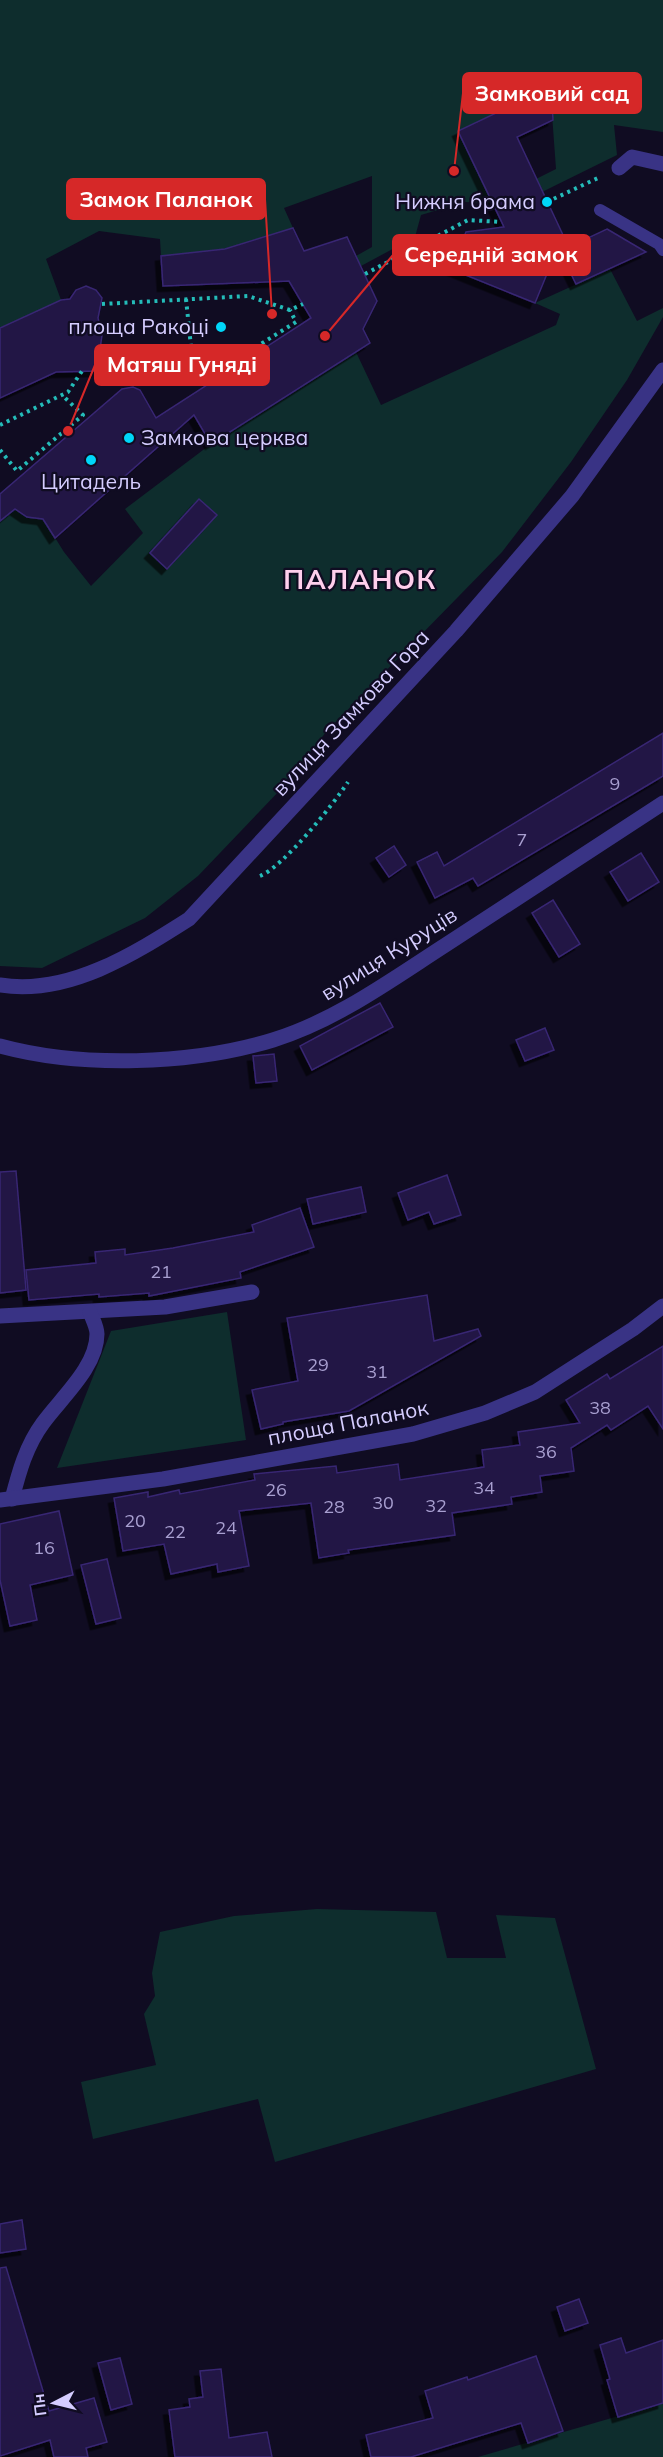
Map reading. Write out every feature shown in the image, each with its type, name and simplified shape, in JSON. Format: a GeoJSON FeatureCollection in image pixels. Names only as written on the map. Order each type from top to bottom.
{"type":"FeatureCollection","features":[{"type":"Feature","properties":{"kind":"street"},"geometry":{"type":"LineString","coordinates":[[619,168],[632,157],[663,164]]}},
{"type":"Feature","properties":{"kind":"street","name":"вулиця Замкова Гора"},"geometry":{"type":"LineString","coordinates":[[0,985],[63,981],[100,969],[136,952],[189,920],[456,631],[572,496],[663,370]]}},
{"type":"Feature","properties":{"kind":"street","name":"вулиця Куруців"},"geometry":{"type":"LineString","coordinates":[[0,1046],[77,1058],[182,1059],[274,1040],[345,1010],[663,803]]}},
{"type":"Feature","properties":{"kind":"street"},"geometry":{"type":"LineString","coordinates":[[0,1316],[165,1307],[252,1292]]}},
{"type":"Feature","properties":{"kind":"street","name":"площа Паланок"},"geometry":{"type":"LineString","coordinates":[[90,1312],[97,1333],[93,1354],[71,1389],[37,1433],[22,1460],[6,1500],[163,1479],[413,1434],[485,1413],[536,1392],[633,1329],[663,1306]]}},
{"type":"Feature","properties":{"kind":"lane"},"geometry":{"type":"LineString","coordinates":[[600,210],[659,244],[663,250]]}},
{"type":"Feature","properties":{"kind":"path"},"geometry":{"type":"LineString","coordinates":[[547,202],[619,168]]}},
{"type":"Feature","properties":{"kind":"path"},"geometry":{"type":"LineString","coordinates":[[365,274],[468,220],[501,222]]}},
{"type":"Feature","properties":{"kind":"path"},"geometry":{"type":"LineString","coordinates":[[102,304],[248,296],[290,310],[303,304]]}},
{"type":"Feature","properties":{"kind":"path"},"geometry":{"type":"LineString","coordinates":[[186,299],[195,385],[296,322],[290,310]]}},
{"type":"Feature","properties":{"kind":"path"},"geometry":{"type":"LineString","coordinates":[[0,425],[62,395],[72,387],[82,371]]}},
{"type":"Feature","properties":{"kind":"path"},"geometry":{"type":"LineString","coordinates":[[0,450],[17,471],[83,415],[62,395]]}},
{"type":"Feature","properties":{"kind":"green space"},"geometry":{"type":"Polygon","coordinates":[[[0,0],[663,0],[663,132],[614,125],[617,155],[542,192],[536,179],[556,169],[550,87],[458,132],[493,203],[465,202],[421,215],[415,237],[361,266],[356,256],[372,247],[372,176],[284,208],[293,228],[225,249],[161,256],[160,239],[99,231],[46,259],[61,300],[0,328],[0,0]]]}},
{"type":"Feature","properties":{"kind":"green space"},"geometry":{"type":"Polygon","coordinates":[[[610,269],[637,321],[663,308],[663,317],[627,380],[571,462],[502,552],[326,732],[282,788],[198,876],[145,918],[42,968],[0,966],[0,521],[19,506],[27,517],[42,517],[64,552],[91,586],[143,533],[125,509],[211,444],[356,352],[381,405],[556,325],[560,314],[535,303],[610,269]],[[199,499],[150,553],[167,569],[217,515],[199,499]]]}},
{"type":"Feature","properties":{"kind":"green space"},"geometry":{"type":"Polygon","coordinates":[[[227,1312],[246,1440],[57,1468],[111,1331],[227,1312]]]}},
{"type":"Feature","properties":{"kind":"green space"},"geometry":{"type":"Polygon","coordinates":[[[317,1909],[436,1912],[447,1958],[506,1958],[496,1915],[555,1918],[596,2069],[275,2162],[258,2099],[93,2139],[81,2082],[156,2065],[144,2014],[155,1996],[152,1973],[160,1932],[234,1916],[317,1909]]]}},
{"type":"Feature","properties":{"kind":"green space"},"geometry":{"type":"Polygon","coordinates":[[[663,2403],[663,2457],[478,2457],[663,2403]]]}},
{"type":"Feature","properties":{"kind":"building"},"geometry":{"type":"Polygon","coordinates":[[[551,87],[553,120],[517,137],[563,235],[535,303],[451,269],[466,232],[504,227],[458,131],[551,87]]]}},
{"type":"Feature","properties":{"kind":"building"},"geometry":{"type":"Polygon","coordinates":[[[293,228],[304,251],[347,237],[377,301],[363,329],[370,343],[211,444],[194,415],[55,538],[43,519],[27,517],[15,509],[0,521],[0,494],[122,389],[133,387],[140,390],[156,418],[311,318],[289,281],[163,286],[161,256],[225,249],[293,228]]]}},
{"type":"Feature","properties":{"kind":"building"},"geometry":{"type":"Polygon","coordinates":[[[607,229],[646,252],[576,284],[560,251],[607,229]]]}},
{"type":"Feature","properties":{"kind":"building"},"geometry":{"type":"Polygon","coordinates":[[[86,286],[96,290],[102,298],[98,318],[102,335],[97,371],[56,372],[0,398],[0,328],[61,300],[70,299],[76,290],[86,286]]]}},
{"type":"Feature","properties":{"kind":"building"},"geometry":{"type":"Polygon","coordinates":[[[199,499],[217,515],[167,569],[150,553],[199,499]]]}},
{"type":"Feature","properties":{"kind":"building"},"geometry":{"type":"Polygon","coordinates":[[[663,733],[663,776],[478,886],[473,878],[435,898],[417,862],[437,852],[444,866],[663,733]]]}},
{"type":"Feature","properties":{"kind":"building"},"geometry":{"type":"Polygon","coordinates":[[[394,846],[406,865],[389,877],[376,858],[394,846]]]}},
{"type":"Feature","properties":{"kind":"building"},"geometry":{"type":"Polygon","coordinates":[[[641,853],[659,882],[628,901],[610,872],[641,853]]]}},
{"type":"Feature","properties":{"kind":"building"},"geometry":{"type":"Polygon","coordinates":[[[553,900],[580,944],[559,957],[532,913],[553,900]]]}},
{"type":"Feature","properties":{"kind":"building"},"geometry":{"type":"Polygon","coordinates":[[[380,1003],[393,1027],[312,1070],[300,1046],[380,1003]]]}},
{"type":"Feature","properties":{"kind":"building"},"geometry":{"type":"Polygon","coordinates":[[[545,1028],[554,1050],[525,1061],[516,1040],[545,1028]]]}},
{"type":"Feature","properties":{"kind":"building"},"geometry":{"type":"Polygon","coordinates":[[[274,1054],[277,1081],[256,1083],[253,1056],[274,1054]]]}},
{"type":"Feature","properties":{"kind":"building"},"geometry":{"type":"Polygon","coordinates":[[[16,1171],[26,1290],[0,1293],[0,1172],[16,1171]]]}},
{"type":"Feature","properties":{"kind":"building"},"geometry":{"type":"Polygon","coordinates":[[[447,1175],[461,1215],[434,1224],[429,1212],[408,1220],[398,1193],[447,1175]]]}},
{"type":"Feature","properties":{"kind":"building"},"geometry":{"type":"Polygon","coordinates":[[[361,1187],[366,1212],[313,1224],[307,1199],[361,1187]]]}},
{"type":"Feature","properties":{"kind":"building"},"geometry":{"type":"Polygon","coordinates":[[[300,1208],[314,1247],[240,1272],[241,1278],[149,1296],[149,1293],[99,1297],[99,1294],[29,1300],[26,1270],[96,1263],[95,1252],[125,1249],[125,1255],[254,1232],[252,1225],[300,1208]]]}},
{"type":"Feature","properties":{"kind":"building"},"geometry":{"type":"Polygon","coordinates":[[[427,1295],[434,1341],[478,1329],[481,1336],[349,1411],[283,1422],[283,1424],[261,1429],[252,1390],[298,1381],[287,1318],[427,1295]]]}},
{"type":"Feature","properties":{"kind":"building"},"geometry":{"type":"Polygon","coordinates":[[[663,1346],[663,1429],[648,1406],[611,1430],[607,1425],[571,1448],[574,1471],[540,1476],[542,1492],[511,1497],[512,1504],[452,1513],[455,1535],[348,1550],[349,1553],[319,1558],[311,1503],[239,1511],[249,1566],[218,1572],[217,1564],[171,1574],[164,1544],[123,1551],[114,1498],[148,1492],[148,1497],[179,1490],[180,1494],[255,1480],[254,1474],[336,1466],[337,1473],[398,1464],[400,1480],[484,1467],[482,1450],[520,1445],[518,1432],[580,1423],[566,1400],[607,1374],[610,1379],[663,1346]]]}},
{"type":"Feature","properties":{"kind":"building"},"geometry":{"type":"Polygon","coordinates":[[[59,1511],[73,1575],[30,1585],[37,1620],[10,1626],[0,1580],[0,1524],[59,1511]]]}},
{"type":"Feature","properties":{"kind":"building"},"geometry":{"type":"Polygon","coordinates":[[[107,1559],[121,1618],[96,1624],[81,1565],[107,1559]]]}},
{"type":"Feature","properties":{"kind":"building"},"geometry":{"type":"Polygon","coordinates":[[[22,2220],[26,2249],[0,2253],[0,2224],[22,2220]]]}},
{"type":"Feature","properties":{"kind":"building"},"geometry":{"type":"Polygon","coordinates":[[[6,2267],[49,2411],[94,2398],[107,2442],[86,2448],[88,2457],[54,2457],[50,2440],[0,2456],[0,2268],[6,2267]]]}},
{"type":"Feature","properties":{"kind":"building"},"geometry":{"type":"Polygon","coordinates":[[[579,2299],[588,2323],[565,2331],[557,2307],[579,2299]]]}},
{"type":"Feature","properties":{"kind":"building"},"geometry":{"type":"Polygon","coordinates":[[[621,2338],[626,2353],[663,2340],[663,2403],[618,2417],[600,2345],[621,2338]]]}},
{"type":"Feature","properties":{"kind":"building"},"geometry":{"type":"Polygon","coordinates":[[[536,2356],[563,2431],[528,2443],[521,2423],[411,2457],[371,2457],[366,2435],[433,2418],[425,2391],[467,2377],[468,2380],[536,2356]]]}},
{"type":"Feature","properties":{"kind":"building"},"geometry":{"type":"Polygon","coordinates":[[[120,2358],[132,2404],[111,2410],[98,2363],[120,2358]]]}},
{"type":"Feature","properties":{"kind":"building"},"geometry":{"type":"Polygon","coordinates":[[[221,2369],[229,2438],[267,2432],[272,2457],[175,2457],[169,2410],[190,2407],[189,2399],[203,2397],[200,2371],[221,2369]]]}},
{"type":"Feature","properties":{"kind":"place","name":"Замковий сад"},"geometry":{"type":"Point","coordinates":[454,171]}},
{"type":"Feature","properties":{"kind":"place","name":"Нижня брама"},"geometry":{"type":"Point","coordinates":[547,202]}},
{"type":"Feature","properties":{"kind":"place","name":"Замок Паланок"},"geometry":{"type":"Point","coordinates":[272,314]}},
{"type":"Feature","properties":{"kind":"place","name":"площа Ракоці"},"geometry":{"type":"Point","coordinates":[221,327]}},
{"type":"Feature","properties":{"kind":"place","name":"Середній замок"},"geometry":{"type":"Point","coordinates":[325,336]}},
{"type":"Feature","properties":{"kind":"place","name":"Матяш Гуняді"},"geometry":{"type":"Point","coordinates":[68,431]}},
{"type":"Feature","properties":{"kind":"place","name":"Замкова церква"},"geometry":{"type":"Point","coordinates":[129,438]}},
{"type":"Feature","properties":{"kind":"place","name":"Цитадель"},"geometry":{"type":"Point","coordinates":[91,460]}},
{"type":"Feature","properties":{"kind":"district","name":"ПАЛАНОК"},"geometry":{"type":"Point","coordinates":[360,580]}}]}
